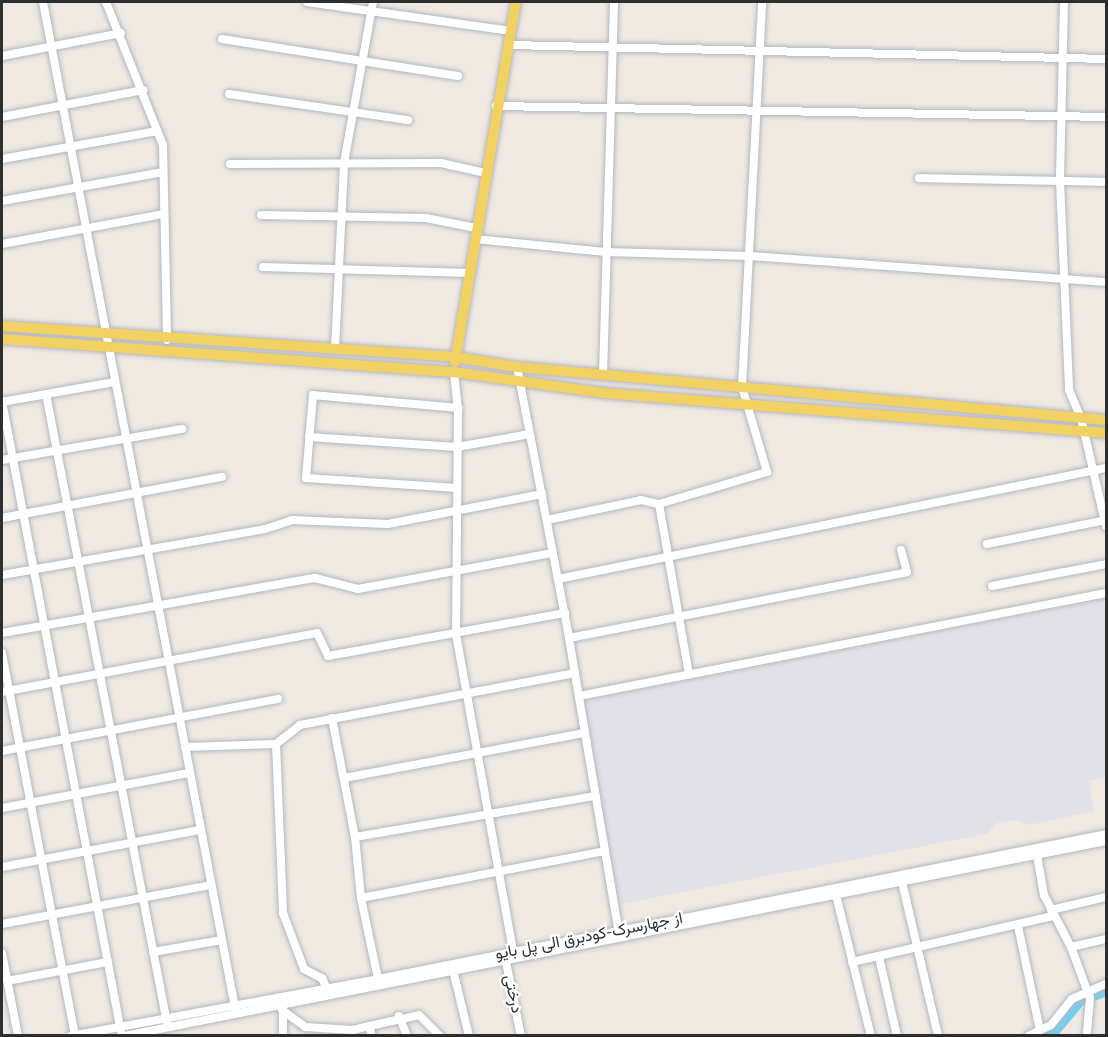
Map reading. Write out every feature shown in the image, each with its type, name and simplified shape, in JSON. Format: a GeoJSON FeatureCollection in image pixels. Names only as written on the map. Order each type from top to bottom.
{"type":"FeatureCollection","features":[{"type":"Feature","properties":{"kind":"main road"},"geometry":{"type":"LineString","coordinates":[[454,372],[496,106],[516,2]]}},
{"type":"Feature","properties":{"kind":"main road"},"geometry":{"type":"LineString","coordinates":[[2,326],[166,340],[455,357],[517,367],[1107,420]]}},
{"type":"Feature","properties":{"kind":"main road"},"geometry":{"type":"LineString","coordinates":[[2,339],[108,349],[454,372],[603,393],[1107,434]]}},
{"type":"Feature","properties":{"kind":"street"},"geometry":{"type":"LineString","coordinates":[[43,2],[84,229],[236,1010]]}},
{"type":"Feature","properties":{"kind":"street"},"geometry":{"type":"LineString","coordinates":[[106,2],[121,33],[163,145],[166,340]]}},
{"type":"Feature","properties":{"kind":"street"},"geometry":{"type":"LineString","coordinates":[[307,2],[372,6],[511,31]]}},
{"type":"Feature","properties":{"kind":"street"},"geometry":{"type":"LineString","coordinates":[[603,375],[614,2]]}},
{"type":"Feature","properties":{"kind":"street"},"geometry":{"type":"LineString","coordinates":[[547,520],[641,500],[659,504],[766,472],[750,405],[742,387],[751,256],[762,2]]}},
{"type":"Feature","properties":{"kind":"street"},"geometry":{"type":"LineString","coordinates":[[987,544],[1106,522],[1081,418],[1069,390],[1060,181],[1062,116],[1060,60],[1064,2]]}},
{"type":"Feature","properties":{"kind":"street"},"geometry":{"type":"LineString","coordinates":[[335,349],[344,163],[372,6]]}},
{"type":"Feature","properties":{"kind":"street"},"geometry":{"type":"LineString","coordinates":[[2,56],[121,33]]}},
{"type":"Feature","properties":{"kind":"street"},"geometry":{"type":"LineString","coordinates":[[222,39],[458,76]]}},
{"type":"Feature","properties":{"kind":"street"},"geometry":{"type":"LineString","coordinates":[[509,45],[1060,60],[1107,59]]}},
{"type":"Feature","properties":{"kind":"street"},"geometry":{"type":"LineString","coordinates":[[2,117],[143,90]]}},
{"type":"Feature","properties":{"kind":"street"},"geometry":{"type":"LineString","coordinates":[[229,94],[408,120]]}},
{"type":"Feature","properties":{"kind":"street"},"geometry":{"type":"LineString","coordinates":[[496,106],[1107,117]]}},
{"type":"Feature","properties":{"kind":"street"},"geometry":{"type":"LineString","coordinates":[[2,159],[158,131]]}},
{"type":"Feature","properties":{"kind":"street"},"geometry":{"type":"LineString","coordinates":[[230,164],[441,163],[485,172]]}},
{"type":"Feature","properties":{"kind":"street"},"geometry":{"type":"LineString","coordinates":[[2,201],[163,172]]}},
{"type":"Feature","properties":{"kind":"street"},"geometry":{"type":"LineString","coordinates":[[919,178],[1107,182]]}},
{"type":"Feature","properties":{"kind":"street"},"geometry":{"type":"LineString","coordinates":[[2,244],[164,214]]}},
{"type":"Feature","properties":{"kind":"street"},"geometry":{"type":"LineString","coordinates":[[261,215],[426,218],[476,233],[605,252],[751,256],[1107,282]]}},
{"type":"Feature","properties":{"kind":"street"},"geometry":{"type":"LineString","coordinates":[[263,267],[469,273]]}},
{"type":"Feature","properties":{"kind":"street"},"geometry":{"type":"LineString","coordinates":[[517,367],[565,613],[619,934]]}},
{"type":"Feature","properties":{"kind":"street","name":"درختی"},"geometry":{"type":"LineString","coordinates":[[454,372],[458,408],[456,634],[498,872],[521,1035]]}},
{"type":"Feature","properties":{"kind":"street"},"geometry":{"type":"LineString","coordinates":[[114,382],[2,401],[32,570],[122,1033]]}},
{"type":"Feature","properties":{"kind":"street"},"geometry":{"type":"LineString","coordinates":[[46,394],[153,952],[166,1027],[157,1028]]}},
{"type":"Feature","properties":{"kind":"street"},"geometry":{"type":"LineString","coordinates":[[457,488],[306,478],[313,395],[458,408]]}},
{"type":"Feature","properties":{"kind":"street"},"geometry":{"type":"LineString","coordinates":[[2,460],[182,429]]}},
{"type":"Feature","properties":{"kind":"street"},"geometry":{"type":"LineString","coordinates":[[309,437],[457,447],[530,434]]}},
{"type":"Feature","properties":{"kind":"street"},"geometry":{"type":"LineString","coordinates":[[558,579],[1107,468]]}},
{"type":"Feature","properties":{"kind":"street"},"geometry":{"type":"LineString","coordinates":[[2,518],[222,477]]}},
{"type":"Feature","properties":{"kind":"street"},"geometry":{"type":"LineString","coordinates":[[2,575],[265,529],[292,520],[388,524],[542,494]]}},
{"type":"Feature","properties":{"kind":"street"},"geometry":{"type":"LineString","coordinates":[[659,504],[690,674]]}},
{"type":"Feature","properties":{"kind":"street"},"geometry":{"type":"LineString","coordinates":[[569,638],[907,572],[901,550]]}},
{"type":"Feature","properties":{"kind":"street"},"geometry":{"type":"LineString","coordinates":[[2,633],[315,578],[358,589],[455,573],[553,553]]}},
{"type":"Feature","properties":{"kind":"street"},"geometry":{"type":"LineString","coordinates":[[992,586],[1107,564]]}},
{"type":"Feature","properties":{"kind":"street"},"geometry":{"type":"LineString","coordinates":[[579,696],[1107,593]]}},
{"type":"Feature","properties":{"kind":"street"},"geometry":{"type":"LineString","coordinates":[[5,691],[317,633],[328,656],[565,613]]}},
{"type":"Feature","properties":{"kind":"street"},"geometry":{"type":"LineString","coordinates":[[2,653],[5,691],[20,748],[74,1035]]}},
{"type":"Feature","properties":{"kind":"street"},"geometry":{"type":"LineString","coordinates":[[184,747],[276,744],[300,725],[575,673]]}},
{"type":"Feature","properties":{"kind":"street"},"geometry":{"type":"LineString","coordinates":[[2,752],[64,737],[279,699]]}},
{"type":"Feature","properties":{"kind":"street"},"geometry":{"type":"LineString","coordinates":[[333,718],[355,837],[361,898],[378,979]]}},
{"type":"Feature","properties":{"kind":"street"},"geometry":{"type":"LineString","coordinates":[[344,778],[585,733]]}},
{"type":"Feature","properties":{"kind":"street"},"geometry":{"type":"LineString","coordinates":[[276,744],[283,913],[304,969],[322,978],[327,989]]}},
{"type":"Feature","properties":{"kind":"street"},"geometry":{"type":"LineString","coordinates":[[2,808],[189,773]]}},
{"type":"Feature","properties":{"kind":"street"},"geometry":{"type":"LineString","coordinates":[[355,837],[596,795]]}},
{"type":"Feature","properties":{"kind":"street"},"geometry":{"type":"LineString","coordinates":[[2,867],[200,830]]}},
{"type":"Feature","properties":{"kind":"street","name":"از جهارسرک-کودبرق الی پل بایو"},"geometry":{"type":"LineString","coordinates":[[619,934],[1107,834]]}},
{"type":"Feature","properties":{"kind":"street","name":"از جهارسرک-کودبرق الی پل بایو"},"geometry":{"type":"LineString","coordinates":[[74,1035],[122,1033],[166,1027],[327,989],[902,882],[1107,841]]}},
{"type":"Feature","properties":{"kind":"street"},"geometry":{"type":"LineString","coordinates":[[361,898],[605,851]]}},
{"type":"Feature","properties":{"kind":"street"},"geometry":{"type":"LineString","coordinates":[[1037,855],[1044,895],[1071,947],[1089,994],[1087,1035]]}},
{"type":"Feature","properties":{"kind":"street"},"geometry":{"type":"LineString","coordinates":[[902,882],[916,950],[938,1035]]}},
{"type":"Feature","properties":{"kind":"street"},"geometry":{"type":"LineString","coordinates":[[2,924],[211,885]]}},
{"type":"Feature","properties":{"kind":"street"},"geometry":{"type":"LineString","coordinates":[[836,894],[871,1035]]}},
{"type":"Feature","properties":{"kind":"street"},"geometry":{"type":"LineString","coordinates":[[852,962],[916,950],[1018,926],[1052,913],[1107,897]]}},
{"type":"Feature","properties":{"kind":"street"},"geometry":{"type":"LineString","coordinates":[[1018,926],[1040,1030]]}},
{"type":"Feature","properties":{"kind":"street"},"geometry":{"type":"LineString","coordinates":[[1071,947],[1107,939]]}},
{"type":"Feature","properties":{"kind":"street"},"geometry":{"type":"LineString","coordinates":[[153,952],[222,940]]}},
{"type":"Feature","properties":{"kind":"street"},"geometry":{"type":"LineString","coordinates":[[2,953],[18,1035]]}},
{"type":"Feature","properties":{"kind":"street","name":"از جهارسرک-کودبرق الی پل بایو"},"geometry":{"type":"LineString","coordinates":[[236,1010],[283,1007],[453,970],[510,955]]}},
{"type":"Feature","properties":{"kind":"street"},"geometry":{"type":"LineString","coordinates":[[879,957],[897,1035]]}},
{"type":"Feature","properties":{"kind":"street"},"geometry":{"type":"LineString","coordinates":[[7,981],[108,962]]}},
{"type":"Feature","properties":{"kind":"street"},"geometry":{"type":"LineString","coordinates":[[453,970],[469,1035]]}},
{"type":"Feature","properties":{"kind":"street"},"geometry":{"type":"LineString","coordinates":[[1028,1035],[1051,1025],[1072,999],[1089,994],[1107,984]]}},
{"type":"Feature","properties":{"kind":"street"},"geometry":{"type":"LineString","coordinates":[[283,1007],[305,1026],[320,1032],[353,1030],[399,1016],[419,1015],[440,1035]]}},
{"type":"Feature","properties":{"kind":"street"},"geometry":{"type":"LineString","coordinates":[[283,1007],[283,1035]]}},
{"type":"Feature","properties":{"kind":"street"},"geometry":{"type":"LineString","coordinates":[[399,1016],[407,1035]]}},
{"type":"Feature","properties":{"kind":"street"},"geometry":{"type":"LineString","coordinates":[[369,1026],[372,1035]]}},
{"type":"Feature","properties":{"kind":"shaded area"},"geometry":{"type":"Polygon","coordinates":[[[1106,599],[1106,777],[1089,781],[1094,811],[1029,825],[1016,820],[997,823],[987,834],[620,904],[583,701],[1106,599]]]}},
{"type":"Feature","properties":{"kind":"waterway"},"geometry":{"type":"LineString","coordinates":[[1040,1036],[1056,1030],[1080,1001],[1106,991]]}}]}
